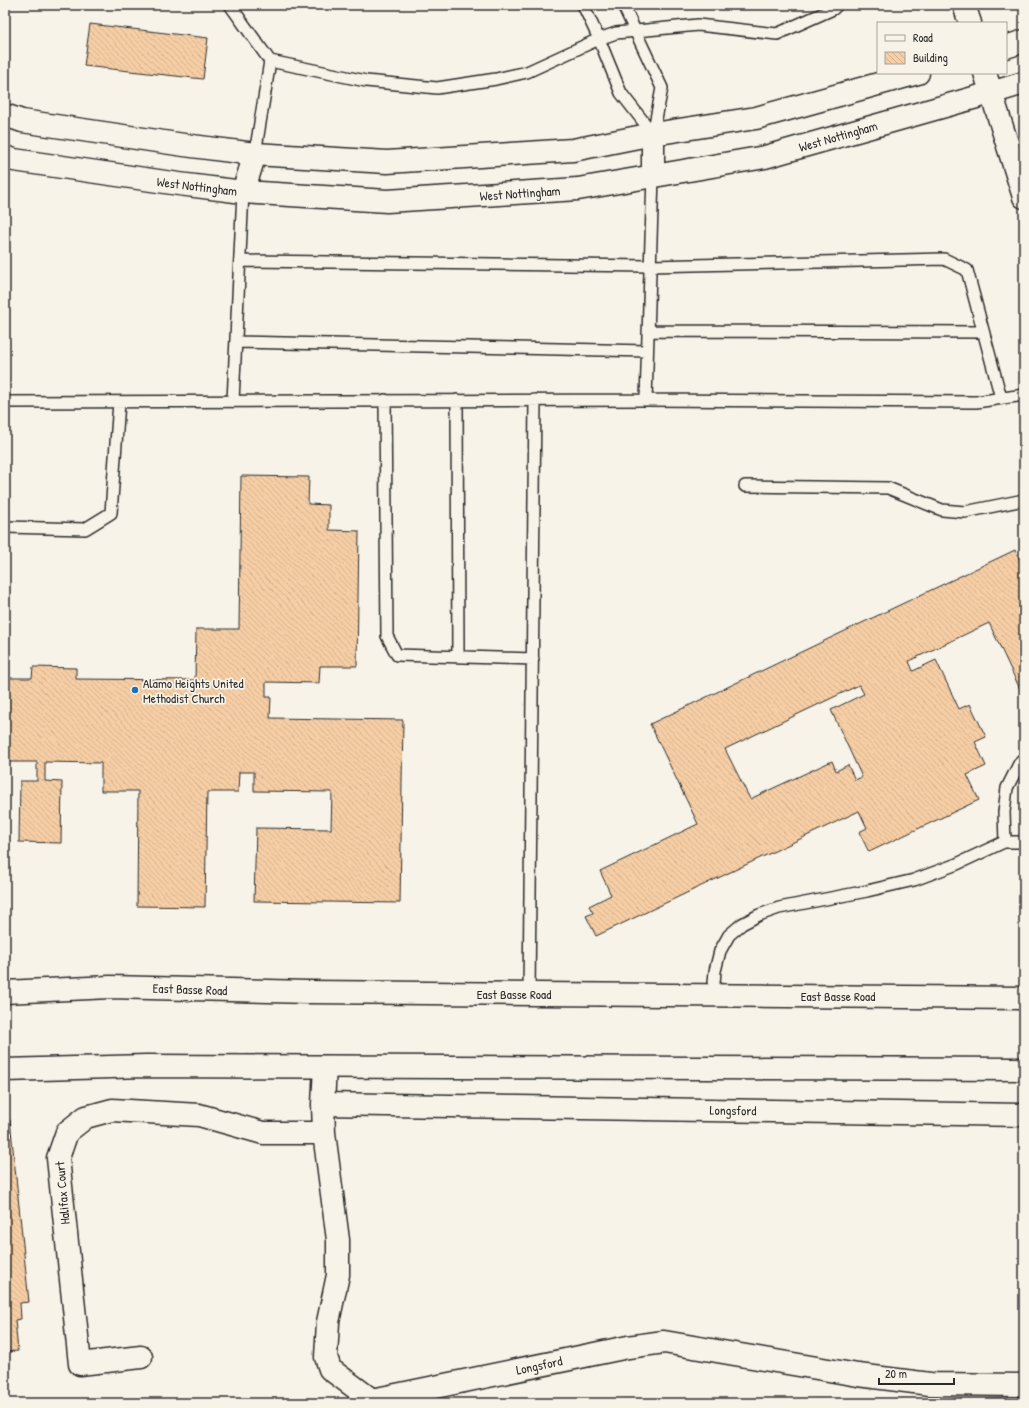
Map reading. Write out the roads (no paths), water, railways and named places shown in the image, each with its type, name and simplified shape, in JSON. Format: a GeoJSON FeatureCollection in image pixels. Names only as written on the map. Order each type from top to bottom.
{"type":"FeatureCollection","features":[{"type":"Feature","properties":{"kind":"street"},"geometry":{"type":"LineString","coordinates":[[964,5],[970,22]]}},
{"type":"Feature","properties":{"kind":"street"},"geometry":{"type":"LineString","coordinates":[[1007,47],[1024,41]]}},
{"type":"Feature","properties":{"kind":"street"},"geometry":{"type":"LineString","coordinates":[[5,115],[30,122],[255,154],[387,162],[573,150],[654,134],[756,118],[914,74]]}},
{"type":"Feature","properties":{"kind":"street"},"geometry":{"type":"LineString","coordinates":[[985,74],[1024,197]]}},
{"type":"Feature","properties":{"kind":"street","name":"West Nottingham"},"geometry":{"type":"LineString","coordinates":[[5,157],[14,160],[243,192],[387,201],[578,189],[765,157],[1024,83]]}},
{"type":"Feature","properties":{"kind":"street"},"geometry":{"type":"LineString","coordinates":[[653,176],[654,134]]}},
{"type":"Feature","properties":{"kind":"street"},"geometry":{"type":"LineString","coordinates":[[243,192],[255,154]]}},
{"type":"Feature","properties":{"kind":"street","name":"East Basse Road"},"geometry":{"type":"LineString","coordinates":[[5,992],[110,987],[308,992],[1024,998]]}},
{"type":"Feature","properties":{"kind":"street"},"geometry":{"type":"LineString","coordinates":[[5,1070],[146,1066],[1024,1068]]}},
{"type":"Feature","properties":{"kind":"street","name":"Longsford"},"geometry":{"type":"LineString","coordinates":[[324,1067],[324,1133],[338,1240],[338,1275],[328,1322],[326,1358],[330,1369],[372,1400],[628,1347],[664,1342],[858,1375],[930,1384],[1024,1385]]}},
{"type":"Feature","properties":{"kind":"street","name":"Longsford"},"geometry":{"type":"LineString","coordinates":[[323,1104],[1024,1114]]}},
{"type":"Feature","properties":{"kind":"street","name":"Halifax Court"},"geometry":{"type":"LineString","coordinates":[[141,1357],[80,1364],[58,1158],[67,1132],[86,1117],[112,1110],[198,1115],[263,1133],[324,1133]]}},
{"type":"Feature","properties":{"kind":"lane"},"geometry":{"type":"LineString","coordinates":[[230,5],[270,61],[366,81],[437,88],[496,79],[527,72],[599,39],[616,33],[698,25],[777,34],[837,5]]}},
{"type":"Feature","properties":{"kind":"lane"},"geometry":{"type":"LineString","coordinates":[[582,5],[599,39],[621,93],[654,134]]}},
{"type":"Feature","properties":{"kind":"lane"},"geometry":{"type":"LineString","coordinates":[[623,5],[662,88],[654,134]]}},
{"type":"Feature","properties":{"kind":"lane"},"geometry":{"type":"LineString","coordinates":[[255,154],[270,61]]}},
{"type":"Feature","properties":{"kind":"lane"},"geometry":{"type":"LineString","coordinates":[[646,400],[653,176]]}},
{"type":"Feature","properties":{"kind":"lane"},"geometry":{"type":"LineString","coordinates":[[233,401],[243,192]]}},
{"type":"Feature","properties":{"kind":"lane"},"geometry":{"type":"LineString","coordinates":[[240,261],[650,266],[944,259],[967,270],[1001,398]]}},
{"type":"Feature","properties":{"kind":"lane"},"geometry":{"type":"LineString","coordinates":[[648,331],[983,332]]}},
{"type":"Feature","properties":{"kind":"lane"},"geometry":{"type":"LineString","coordinates":[[236,342],[647,351]]}},
{"type":"Feature","properties":{"kind":"lane"},"geometry":{"type":"LineString","coordinates":[[5,402],[646,400],[976,402],[1024,395]]}},
{"type":"Feature","properties":{"kind":"lane"},"geometry":{"type":"LineString","coordinates":[[385,400],[387,636],[397,655],[533,658]]}},
{"type":"Feature","properties":{"kind":"lane"},"geometry":{"type":"LineString","coordinates":[[457,400],[458,656]]}},
{"type":"Feature","properties":{"kind":"lane"},"geometry":{"type":"LineString","coordinates":[[529,994],[535,400]]}},
{"type":"Feature","properties":{"kind":"lane"},"geometry":{"type":"LineString","coordinates":[[5,527],[85,529],[111,513],[119,402]]}},
{"type":"Feature","properties":{"kind":"lane"},"geometry":{"type":"LineString","coordinates":[[745,486],[888,488],[942,510],[965,512],[1024,500]]}},
{"type":"Feature","properties":{"kind":"lane"},"geometry":{"type":"LineString","coordinates":[[1005,842],[1004,812],[1007,788],[1019,764],[1024,759]]}},
{"type":"Feature","properties":{"kind":"lane"},"geometry":{"type":"LineString","coordinates":[[713,996],[720,951],[729,935],[742,924],[759,915],[778,908],[868,891],[914,880],[957,864],[989,848],[1005,842],[1024,842]]}},
{"type":"Feature","properties":{"kind":"place","name":"Alamo Heights United Methodist Church"},"geometry":{"type":"Point","coordinates":[135,690]}}]}
